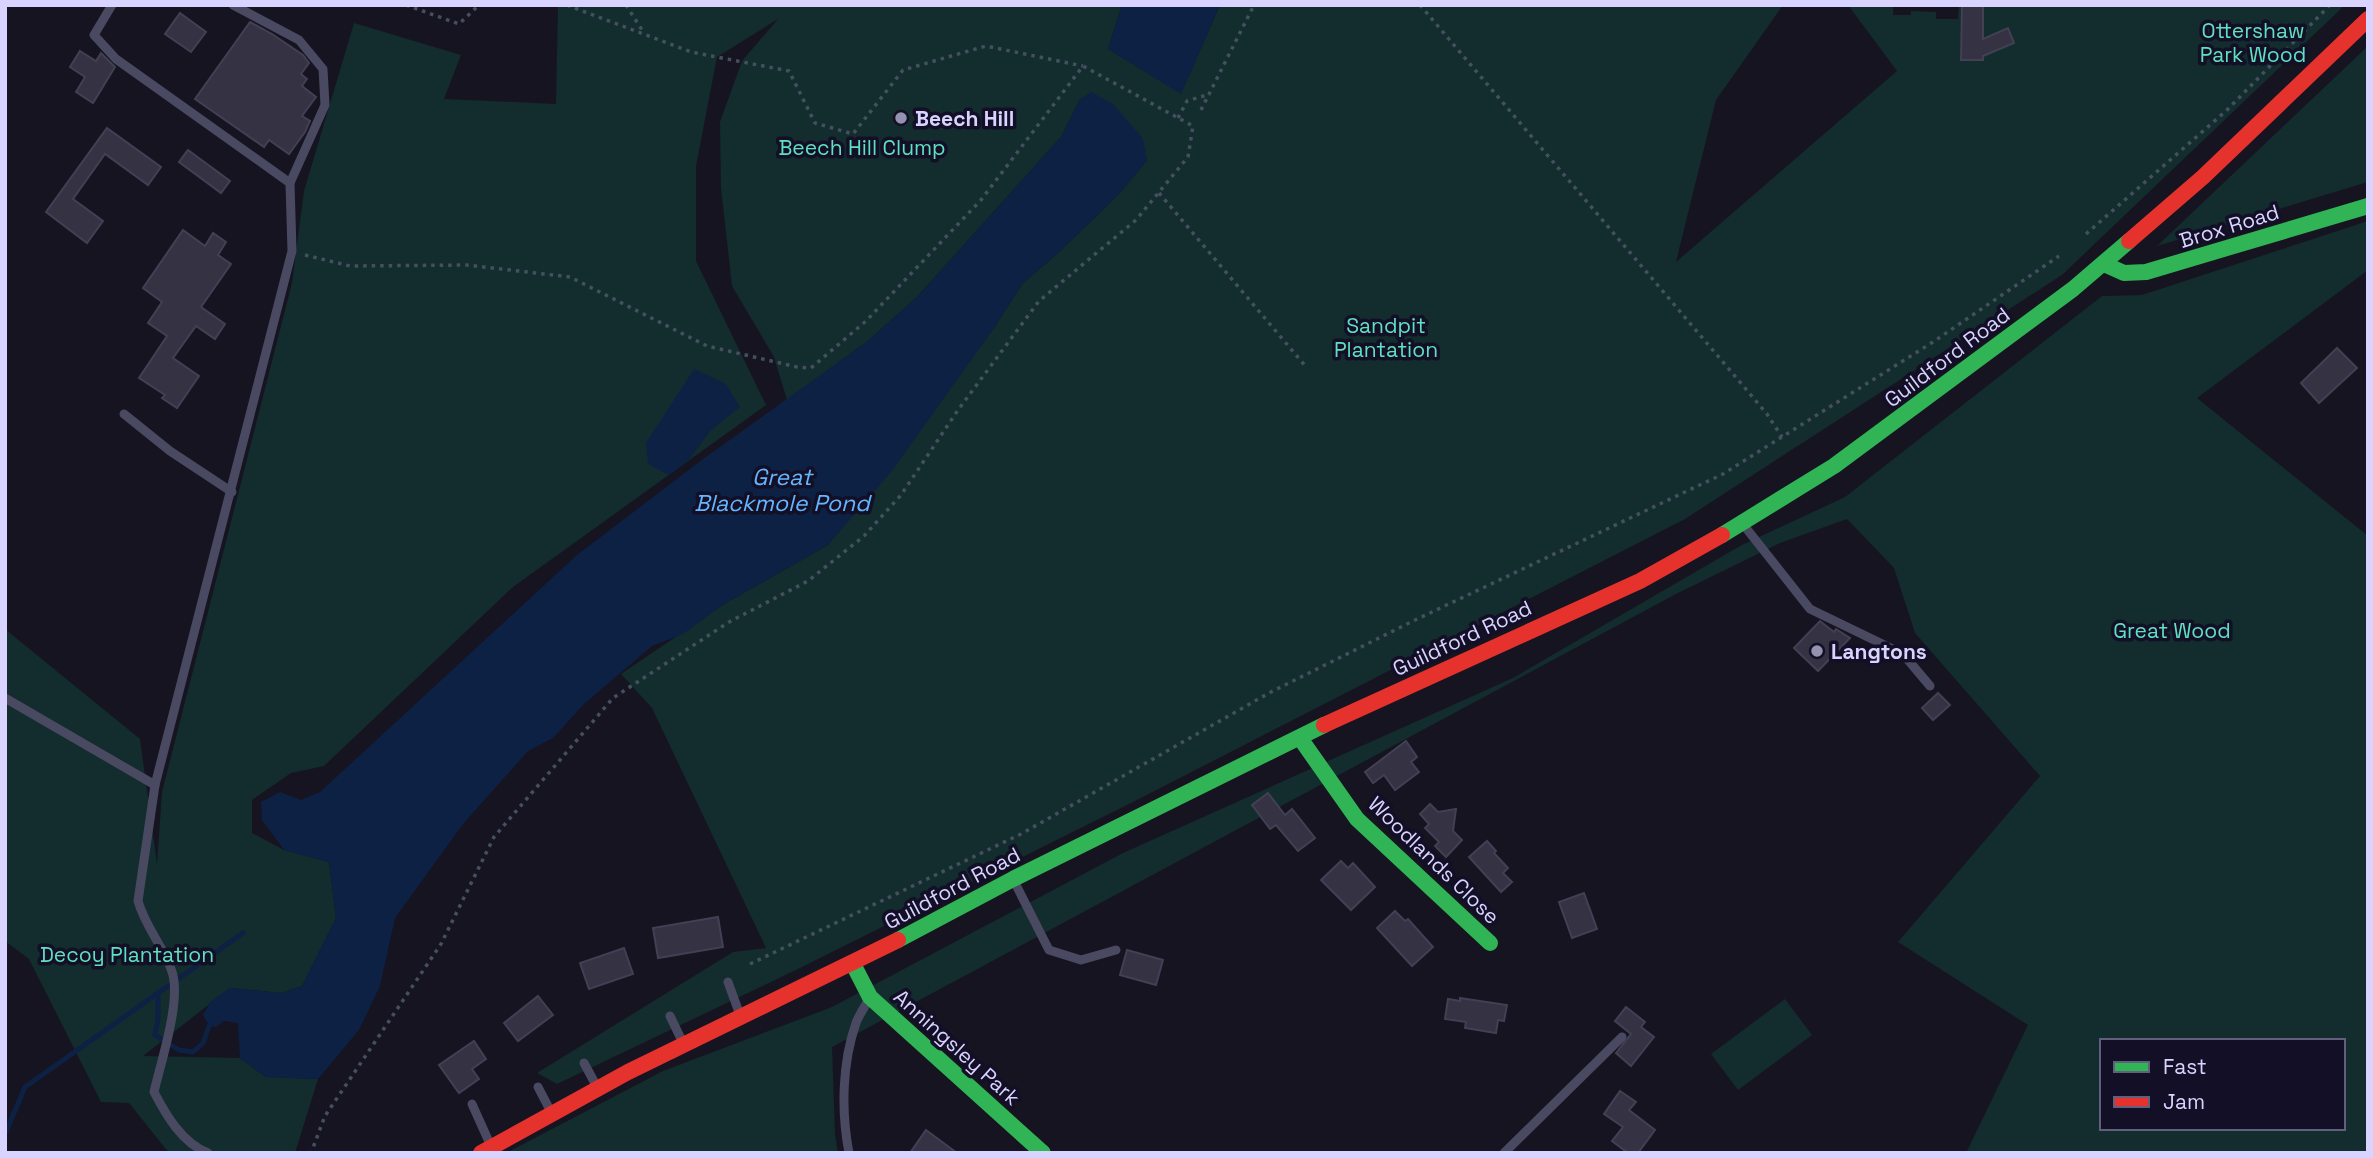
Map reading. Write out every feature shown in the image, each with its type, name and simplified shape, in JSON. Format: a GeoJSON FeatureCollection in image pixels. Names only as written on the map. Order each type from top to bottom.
{"type":"FeatureCollection","features":[{"type":"Feature","properties":{"kind":"main road","name":"Guildford Road"},"geometry":{"type":"LineString","coordinates":[[486,1149],[597,1088],[853,964],[1013,879],[1467,658],[1640,581],[1742,524],[1879,434],[2104,264],[2203,177],[2368,19]]}},
{"type":"Feature","properties":{"kind":"main road","name":"Brox Road"},"geometry":{"type":"LineString","coordinates":[[2104,264],[2122,274],[2146,272],[2368,206]]}},
{"type":"Feature","properties":{"kind":"main road","name":"Woodlands Close"},"geometry":{"type":"LineString","coordinates":[[1300,738],[1357,819],[1490,943]]}},
{"type":"Feature","properties":{"kind":"main road","name":"Anningsley Park"},"geometry":{"type":"LineString","coordinates":[[853,964],[870,998],[1043,1153]]}},
{"type":"Feature","properties":{"kind":"lane"},"geometry":{"type":"LineString","coordinates":[[112,5],[94,35],[117,59],[290,183]]}},
{"type":"Feature","properties":{"kind":"lane"},"geometry":{"type":"LineString","coordinates":[[208,1153],[199,1150],[170,1122],[154,1091],[176,995],[172,970],[142,916],[138,901],[155,785],[292,251],[290,183],[325,105],[323,69],[299,40],[233,5]]}},
{"type":"Feature","properties":{"kind":"lane"},"geometry":{"type":"LineString","coordinates":[[124,414],[170,450],[232,492]]}},
{"type":"Feature","properties":{"kind":"lane"},"geometry":{"type":"LineString","coordinates":[[1742,524],[1810,609],[1903,654],[1930,686]]}},
{"type":"Feature","properties":{"kind":"lane"},"geometry":{"type":"LineString","coordinates":[[5,698],[155,785]]}},
{"type":"Feature","properties":{"kind":"lane"},"geometry":{"type":"LineString","coordinates":[[1013,879],[1049,950],[1081,960],[1116,950]]}},
{"type":"Feature","properties":{"kind":"lane"},"geometry":{"type":"LineString","coordinates":[[728,982],[740,1017]]}},
{"type":"Feature","properties":{"kind":"lane"},"geometry":{"type":"LineString","coordinates":[[849,1153],[844,1130],[845,1075],[856,1021],[870,998]]}},
{"type":"Feature","properties":{"kind":"lane"},"geometry":{"type":"LineString","coordinates":[[670,1016],[684,1045]]}},
{"type":"Feature","properties":{"kind":"lane"},"geometry":{"type":"LineString","coordinates":[[1504,1153],[1622,1037]]}},
{"type":"Feature","properties":{"kind":"lane"},"geometry":{"type":"LineString","coordinates":[[584,1063],[597,1088]]}},
{"type":"Feature","properties":{"kind":"lane"},"geometry":{"type":"LineString","coordinates":[[538,1087],[551,1113]]}},
{"type":"Feature","properties":{"kind":"lane"},"geometry":{"type":"LineString","coordinates":[[472,1104],[486,1149]]}},
{"type":"Feature","properties":{"kind":"path"},"geometry":{"type":"LineString","coordinates":[[406,5],[459,24],[479,5]]}},
{"type":"Feature","properties":{"kind":"path"},"geometry":{"type":"LineString","coordinates":[[311,1153],[325,1116],[441,944],[494,837],[613,698],[729,622],[808,581],[864,536],[901,495],[958,410],[1039,301],[1136,220],[1188,157],[1193,126],[1083,66],[986,46],[903,70],[853,134],[814,123],[789,71],[691,52],[567,5]]}},
{"type":"Feature","properties":{"kind":"path"},"geometry":{"type":"LineString","coordinates":[[626,5],[645,35]]}},
{"type":"Feature","properties":{"kind":"path"},"geometry":{"type":"LineString","coordinates":[[1202,110],[1254,5]]}},
{"type":"Feature","properties":{"kind":"path"},"geometry":{"type":"LineString","coordinates":[[1420,5],[1767,414],[1782,437]]}},
{"type":"Feature","properties":{"kind":"path"},"geometry":{"type":"LineString","coordinates":[[2086,234],[2227,110],[2330,5]]}},
{"type":"Feature","properties":{"kind":"path"},"geometry":{"type":"LineString","coordinates":[[292,251],[351,266],[467,265],[570,276],[707,346],[811,368],[866,321],[981,200],[1083,66]]}},
{"type":"Feature","properties":{"kind":"path"},"geometry":{"type":"LineString","coordinates":[[1178,118],[1187,101],[1210,94]]}},
{"type":"Feature","properties":{"kind":"path"},"geometry":{"type":"LineString","coordinates":[[1158,192],[1307,368]]}},
{"type":"Feature","properties":{"kind":"path","name":"Guildford Road"},"geometry":{"type":"LineString","coordinates":[[750,964],[1021,834],[1269,693],[1413,621],[1723,474],[1933,342],[2059,256]]}},
{"type":"Feature","properties":{"kind":"green space"},"geometry":{"type":"Polygon","coordinates":[[[558,5],[1122,5],[1108,49],[1181,93],[1220,5],[1783,5],[1716,100],[1676,262],[1897,71],[1848,5],[1893,5],[1893,15],[1911,15],[1911,11],[1936,12],[1936,19],[1958,19],[1959,5],[1967,5],[1961,33],[1961,60],[1982,60],[1983,5],[2345,5],[2062,275],[1685,519],[1135,801],[800,968],[557,1084],[537,1073],[733,952],[766,948],[652,708],[621,674],[724,604],[828,545],[994,328],[1022,284],[1119,194],[1147,160],[1080,99],[1061,137],[917,297],[868,341],[787,400],[774,357],[732,286],[721,188],[720,122],[742,61],[778,19],[717,57],[696,166],[696,261],[766,405],[513,587],[324,766],[291,773],[252,800],[252,833],[284,850],[329,862],[336,918],[302,986],[281,993],[230,988],[143,1056],[240,1058],[266,1077],[318,1079],[295,1153],[169,1153],[129,1103],[101,1102],[29,959],[5,941],[5,629],[140,739],[157,864],[162,792],[292,283],[304,191],[354,23],[461,55],[444,99],[556,104],[558,5]]]}},
{"type":"Feature","properties":{"kind":"green space"},"geometry":{"type":"Polygon","coordinates":[[[2368,46],[2368,182],[2157,246],[2368,46]]]}},
{"type":"Feature","properties":{"kind":"green space","name":"Great Wood"},"geometry":{"type":"Polygon","coordinates":[[[2368,221],[2368,270],[2197,398],[2368,536],[2368,1153],[1966,1153],[2028,1025],[1898,942],[2040,776],[1915,633],[1894,568],[1847,519],[1780,543],[1676,594],[832,1047],[838,1153],[506,1153],[663,1071],[832,1007],[1123,853],[1513,678],[1740,546],[1845,497],[2102,296],[2142,295],[2368,221]]]}},
{"type":"Feature","properties":{"kind":"green space"},"geometry":{"type":"Polygon","coordinates":[[[1785,999],[1812,1035],[1738,1090],[1711,1054],[1785,999]]]}},
{"type":"Feature","properties":{"kind":"water"},"geometry":{"type":"Polygon","coordinates":[[[1122,5],[1220,5],[1181,94],[1108,49],[1122,5]]]}},
{"type":"Feature","properties":{"kind":"water","name":"Great Blackmole Pond"},"geometry":{"type":"Polygon","coordinates":[[[1091,92],[1113,104],[1143,139],[1147,160],[1119,194],[1022,284],[994,328],[891,472],[828,545],[724,604],[683,634],[652,646],[584,704],[553,738],[528,751],[463,824],[395,918],[380,986],[359,1030],[318,1079],[266,1077],[240,1058],[238,1023],[224,1021],[216,1027],[209,1026],[203,1015],[211,1001],[230,988],[281,993],[302,986],[336,918],[329,862],[284,850],[262,820],[261,802],[280,792],[301,800],[320,792],[577,555],[703,459],[868,341],[917,297],[1061,137],[1080,99],[1091,92]]]}},
{"type":"Feature","properties":{"kind":"water"},"geometry":{"type":"Polygon","coordinates":[[[694,369],[726,384],[740,407],[710,431],[689,460],[669,475],[648,464],[646,443],[694,369]]]}},
{"type":"Feature","properties":{"kind":"building"},"geometry":{"type":"Polygon","coordinates":[[[1962,5],[1983,5],[1983,39],[2008,28],[2014,43],[1983,56],[1983,60],[1961,60],[1962,5]]]}},
{"type":"Feature","properties":{"kind":"building"},"geometry":{"type":"Polygon","coordinates":[[[180,13],[206,32],[191,52],[165,34],[180,13]]]}},
{"type":"Feature","properties":{"kind":"building"},"geometry":{"type":"Polygon","coordinates":[[[250,22],[303,55],[309,63],[301,74],[307,79],[302,86],[316,97],[302,116],[310,121],[305,132],[289,154],[269,140],[264,147],[195,99],[250,22]]]}},
{"type":"Feature","properties":{"kind":"building"},"geometry":{"type":"Polygon","coordinates":[[[80,51],[96,61],[101,53],[115,67],[93,103],[76,92],[85,77],[70,67],[80,51]]]}},
{"type":"Feature","properties":{"kind":"building"},"geometry":{"type":"Polygon","coordinates":[[[107,128],[161,167],[148,185],[105,154],[73,199],[103,221],[87,243],[46,212],[107,128]]]}},
{"type":"Feature","properties":{"kind":"building"},"geometry":{"type":"Polygon","coordinates":[[[188,150],[230,181],[221,193],[179,162],[188,150]]]}},
{"type":"Feature","properties":{"kind":"building"},"geometry":{"type":"Polygon","coordinates":[[[183,230],[205,246],[213,233],[226,242],[218,255],[231,264],[201,307],[225,324],[215,339],[196,326],[173,358],[199,376],[177,408],[162,398],[165,395],[139,378],[167,336],[148,323],[162,302],[143,288],[183,230]]]}},
{"type":"Feature","properties":{"kind":"building"},"geometry":{"type":"Polygon","coordinates":[[[2337,348],[2357,368],[2319,403],[2301,383],[2337,348]]]}},
{"type":"Feature","properties":{"kind":"building","name":"Langtons"},"geometry":{"type":"Polygon","coordinates":[[[1820,621],[1834,632],[1836,629],[1850,638],[1818,671],[1794,648],[1820,621]]]}},
{"type":"Feature","properties":{"kind":"building"},"geometry":{"type":"Polygon","coordinates":[[[1938,693],[1950,705],[1933,720],[1922,708],[1938,693]]]}},
{"type":"Feature","properties":{"kind":"building"},"geometry":{"type":"Polygon","coordinates":[[[1406,741],[1417,757],[1411,762],[1419,772],[1395,790],[1384,775],[1373,783],[1365,772],[1406,741]]]}},
{"type":"Feature","properties":{"kind":"building"},"geometry":{"type":"Polygon","coordinates":[[[1268,793],[1285,815],[1292,809],[1315,838],[1298,851],[1276,825],[1270,829],[1252,805],[1268,793]]]}},
{"type":"Feature","properties":{"kind":"building"},"geometry":{"type":"Polygon","coordinates":[[[1430,804],[1438,812],[1456,809],[1453,831],[1462,840],[1446,857],[1435,846],[1439,842],[1425,828],[1429,824],[1420,814],[1430,804]]]}},
{"type":"Feature","properties":{"kind":"building"},"geometry":{"type":"Polygon","coordinates":[[[1487,841],[1508,868],[1503,873],[1512,882],[1501,892],[1469,857],[1487,841]]]}},
{"type":"Feature","properties":{"kind":"building"},"geometry":{"type":"Polygon","coordinates":[[[1341,861],[1348,868],[1353,863],[1375,887],[1351,910],[1321,880],[1341,861]]]}},
{"type":"Feature","properties":{"kind":"building"},"geometry":{"type":"Polygon","coordinates":[[[1584,893],[1597,929],[1572,938],[1559,902],[1584,893]]]}},
{"type":"Feature","properties":{"kind":"building"},"geometry":{"type":"Polygon","coordinates":[[[1395,911],[1405,921],[1408,919],[1433,947],[1412,966],[1377,928],[1395,911]]]}},
{"type":"Feature","properties":{"kind":"building"},"geometry":{"type":"Polygon","coordinates":[[[718,917],[723,947],[658,958],[653,928],[718,917]]]}},
{"type":"Feature","properties":{"kind":"building"},"geometry":{"type":"Polygon","coordinates":[[[624,948],[633,974],[589,989],[580,963],[624,948]]]}},
{"type":"Feature","properties":{"kind":"building"},"geometry":{"type":"Polygon","coordinates":[[[1127,950],[1163,960],[1156,985],[1120,975],[1127,950]]]}},
{"type":"Feature","properties":{"kind":"building"},"geometry":{"type":"Polygon","coordinates":[[[538,996],[553,1015],[518,1041],[504,1023],[538,996]]]}},
{"type":"Feature","properties":{"kind":"building"},"geometry":{"type":"Polygon","coordinates":[[[1460,998],[1507,1005],[1504,1021],[1498,1020],[1496,1033],[1465,1028],[1466,1022],[1445,1019],[1448,999],[1460,1001],[1460,998]]]}},
{"type":"Feature","properties":{"kind":"building"},"geometry":{"type":"Polygon","coordinates":[[[1626,1007],[1645,1022],[1641,1027],[1654,1037],[1631,1066],[1616,1053],[1631,1034],[1615,1021],[1626,1007]]]}},
{"type":"Feature","properties":{"kind":"building"},"geometry":{"type":"Polygon","coordinates":[[[474,1041],[486,1059],[472,1069],[479,1079],[459,1093],[439,1065],[474,1041]]]}},
{"type":"Feature","properties":{"kind":"building"},"geometry":{"type":"Polygon","coordinates":[[[1620,1091],[1636,1102],[1629,1110],[1655,1130],[1638,1153],[1628,1153],[1612,1141],[1623,1127],[1604,1114],[1620,1091]]]}},
{"type":"Feature","properties":{"kind":"building"},"geometry":{"type":"Polygon","coordinates":[[[926,1130],[957,1153],[910,1153],[926,1130]]]}},
{"type":"Feature","properties":{"kind":"waterway"},"geometry":{"type":"LineString","coordinates":[[5,1134],[25,1087],[243,933]]}},
{"type":"Feature","properties":{"kind":"waterway"},"geometry":{"type":"LineString","coordinates":[[158,993],[155,1035],[179,1050],[193,1052],[203,1043],[209,1026]]}},
{"type":"Feature","properties":{"kind":"traffic: fast"},"geometry":{"type":"LineString","coordinates":[[2104,264],[2124,273],[2146,272],[2368,206]]}},
{"type":"Feature","properties":{"kind":"traffic: fast"},"geometry":{"type":"LineString","coordinates":[[1722,535],[1834,466],[2073,289],[2129,241]]}},
{"type":"Feature","properties":{"kind":"traffic: fast"},"geometry":{"type":"LineString","coordinates":[[898,940],[1013,879],[1324,725]]}},
{"type":"Feature","properties":{"kind":"traffic: fast"},"geometry":{"type":"LineString","coordinates":[[1300,738],[1357,819],[1490,943]]}},
{"type":"Feature","properties":{"kind":"traffic: fast"},"geometry":{"type":"LineString","coordinates":[[853,964],[870,997],[1043,1153]]}},
{"type":"Feature","properties":{"kind":"traffic: jam"},"geometry":{"type":"LineString","coordinates":[[2129,241],[2203,177],[2368,19]]}},
{"type":"Feature","properties":{"kind":"traffic: jam"},"geometry":{"type":"LineString","coordinates":[[1324,725],[1640,581],[1722,535]]}},
{"type":"Feature","properties":{"kind":"traffic: jam"},"geometry":{"type":"LineString","coordinates":[[481,1153],[628,1072],[898,940]]}},
{"type":"Feature","properties":{"kind":"place","name":"Beech Hill"},"geometry":{"type":"Point","coordinates":[901,118]}},
{"type":"Feature","properties":{"kind":"place","name":"Langtons"},"geometry":{"type":"Point","coordinates":[1817,651]}},
{"type":"Feature","properties":{"kind":"park label","name":"Ottershaw Park Wood"},"geometry":{"type":"Point","coordinates":[2253,42]}},
{"type":"Feature","properties":{"kind":"park label","name":"Beech Hill Clump"},"geometry":{"type":"Point","coordinates":[862,147]}},
{"type":"Feature","properties":{"kind":"park label","name":"Sandpit Plantation"},"geometry":{"type":"Point","coordinates":[1386,337]}},
{"type":"Feature","properties":{"kind":"park label","name":"Decoy Plantation"},"geometry":{"type":"Point","coordinates":[127,954]}}]}
